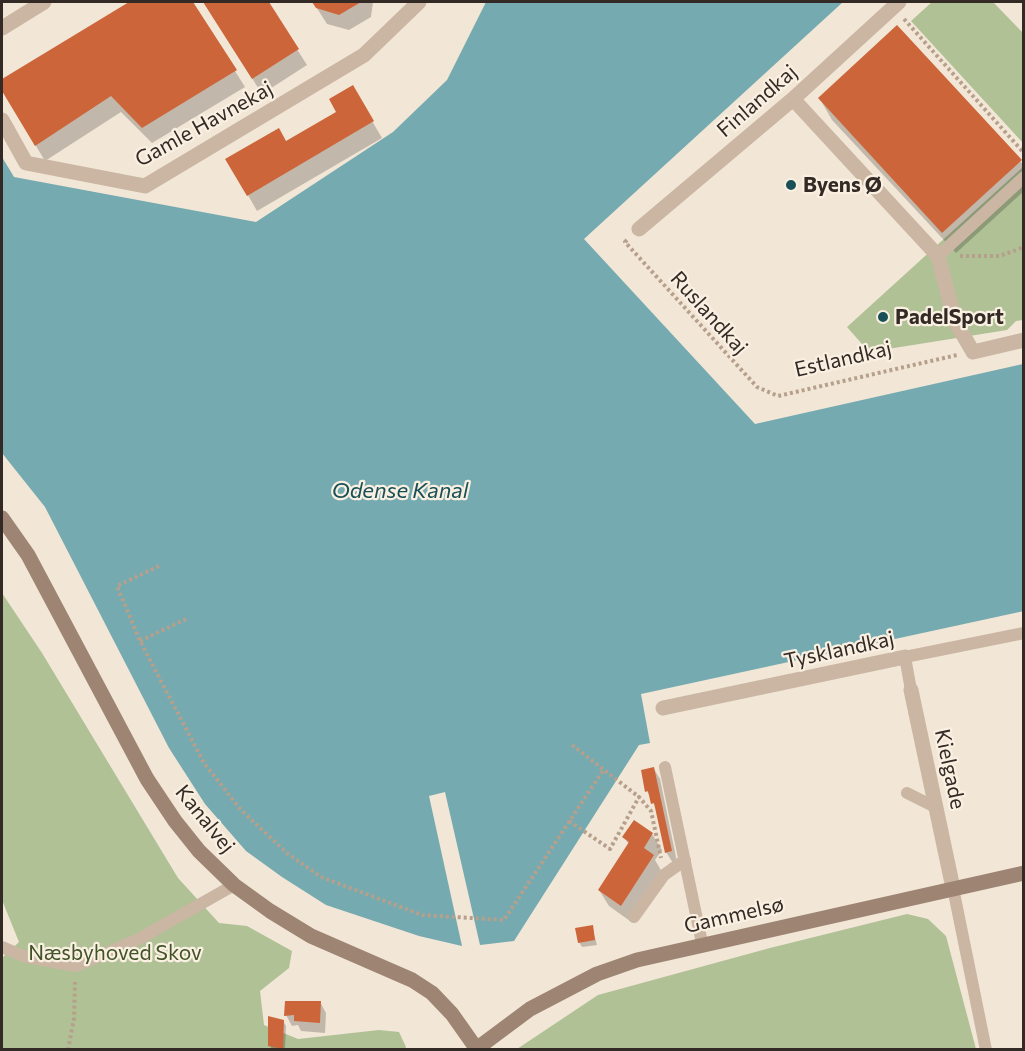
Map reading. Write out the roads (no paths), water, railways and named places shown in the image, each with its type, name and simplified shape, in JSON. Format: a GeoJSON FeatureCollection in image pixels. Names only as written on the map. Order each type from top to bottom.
{"type":"FeatureCollection","features":[{"type":"Feature","properties":{"kind":"street"},"geometry":{"type":"LineString","coordinates":[[2,28],[44,2]]}},
{"type":"Feature","properties":{"kind":"street","name":"Gamle Havnekaj"},"geometry":{"type":"LineString","coordinates":[[2,120],[26,163],[145,186],[364,54],[419,2]]}},
{"type":"Feature","properties":{"kind":"street","name":"Finlandkaj"},"geometry":{"type":"LineString","coordinates":[[639,229],[904,7]]}},
{"type":"Feature","properties":{"kind":"street"},"geometry":{"type":"LineString","coordinates":[[794,99],[938,256],[954,321],[973,352],[1023,340]]}},
{"type":"Feature","properties":{"kind":"street","name":"Kanalvej"},"geometry":{"type":"LineString","coordinates":[[2,520],[28,555],[147,779],[175,821],[199,851],[234,885],[311,936],[412,980],[426,989],[452,1014],[476,1049]]}},
{"type":"Feature","properties":{"kind":"street","name":"Tysklandkaj"},"geometry":{"type":"LineString","coordinates":[[663,708],[905,657]]}},
{"type":"Feature","properties":{"kind":"street","name":"Kielgade"},"geometry":{"type":"LineString","coordinates":[[911,690],[953,888]]}},
{"type":"Feature","properties":{"kind":"street","name":"Gammelsø"},"geometry":{"type":"LineString","coordinates":[[476,1049],[530,1009],[597,974],[637,960],[702,943],[1023,873]]}},
{"type":"Feature","properties":{"kind":"lane"},"geometry":{"type":"LineString","coordinates":[[938,256],[1023,177]]}},
{"type":"Feature","properties":{"kind":"lane","name":"Tysklandkaj"},"geometry":{"type":"LineString","coordinates":[[905,657],[1023,633]]}},
{"type":"Feature","properties":{"kind":"lane","name":"Kielgade"},"geometry":{"type":"LineString","coordinates":[[905,657],[911,690]]}},
{"type":"Feature","properties":{"kind":"lane"},"geometry":{"type":"LineString","coordinates":[[665,767],[702,943]]}},
{"type":"Feature","properties":{"kind":"lane"},"geometry":{"type":"LineString","coordinates":[[908,794],[937,808]]}},
{"type":"Feature","properties":{"kind":"lane"},"geometry":{"type":"LineString","coordinates":[[634,917],[664,874],[685,860]]}},
{"type":"Feature","properties":{"kind":"lane"},"geometry":{"type":"LineString","coordinates":[[2,947],[26,957],[76,966],[139,939],[234,885]]}},
{"type":"Feature","properties":{"kind":"lane"},"geometry":{"type":"LineString","coordinates":[[953,888],[986,1050]]}},
{"type":"Feature","properties":{"kind":"water","name":"Odense Kanal"},"geometry":{"type":"Polygon","coordinates":[[[486,2],[843,2],[584,239],[755,424],[1023,364],[1024,611],[641,694],[650,743],[639,745],[514,941],[480,945],[445,792],[429,796],[462,946],[419,936],[326,905],[282,877],[246,851],[205,804],[169,748],[45,507],[2,453],[2,157],[14,177],[256,222],[393,132],[447,80],[486,2]]]}},
{"type":"Feature","properties":{"kind":"place","name":"Byens Ø"},"geometry":{"type":"Point","coordinates":[791,185]}},
{"type":"Feature","properties":{"kind":"place","name":"PadelSport"},"geometry":{"type":"Point","coordinates":[883,317]}},
{"type":"Feature","properties":{"kind":"park label","name":"Næsbyhoved Skov"},"geometry":{"type":"Point","coordinates":[115,953]}}]}
